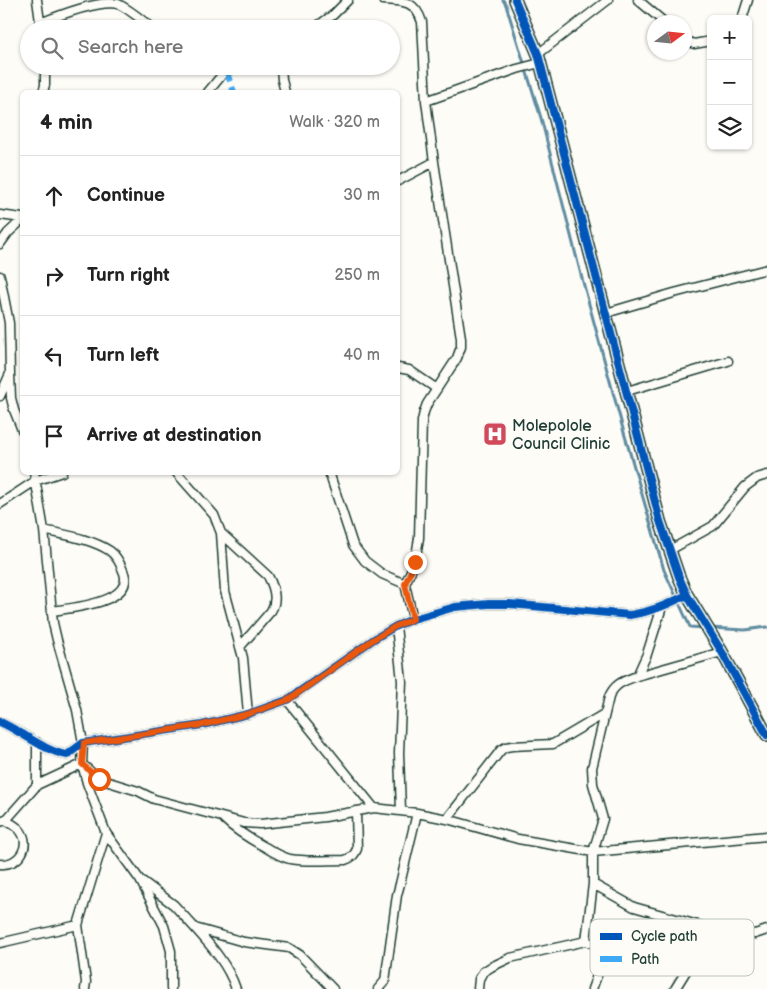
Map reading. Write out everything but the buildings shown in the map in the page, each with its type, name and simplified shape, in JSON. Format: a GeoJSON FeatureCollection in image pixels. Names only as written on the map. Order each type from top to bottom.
{"type":"FeatureCollection","features":[{"type":"Feature","properties":{"kind":"street"},"geometry":{"type":"LineString","coordinates":[[37,0],[39,20]]}},
{"type":"Feature","properties":{"kind":"street"},"geometry":{"type":"LineString","coordinates":[[326,20],[348,0]]}},
{"type":"Feature","properties":{"kind":"street"},"geometry":{"type":"LineString","coordinates":[[384,0],[406,2],[415,8],[422,22],[426,101],[461,338],[457,358],[427,404],[422,421],[419,538],[415,562],[405,584],[413,619]]}},
{"type":"Feature","properties":{"kind":"street"},"geometry":{"type":"LineString","coordinates":[[514,0],[539,59],[660,521],[679,577],[687,595],[722,652],[767,735]]}},
{"type":"Feature","properties":{"kind":"street"},"geometry":{"type":"LineString","coordinates":[[426,101],[517,69],[539,59],[608,0]]}},
{"type":"Feature","properties":{"kind":"street"},"geometry":{"type":"LineString","coordinates":[[638,0],[656,15]]}},
{"type":"Feature","properties":{"kind":"street"},"geometry":{"type":"LineString","coordinates":[[743,15],[748,0]]}},
{"type":"Feature","properties":{"kind":"street"},"geometry":{"type":"LineString","coordinates":[[54,20],[98,2],[108,1],[120,4],[142,20]]}},
{"type":"Feature","properties":{"kind":"street"},"geometry":{"type":"LineString","coordinates":[[692,43],[707,42]]}},
{"type":"Feature","properties":{"kind":"street"},"geometry":{"type":"LineString","coordinates":[[44,90],[45,75]]}},
{"type":"Feature","properties":{"kind":"street"},"geometry":{"type":"LineString","coordinates":[[210,90],[222,75]]}},
{"type":"Feature","properties":{"kind":"street"},"geometry":{"type":"LineString","coordinates":[[282,75],[284,90]]}},
{"type":"Feature","properties":{"kind":"street"},"geometry":{"type":"LineString","coordinates":[[400,180],[434,162]]}},
{"type":"Feature","properties":{"kind":"street"},"geometry":{"type":"LineString","coordinates":[[0,215],[20,219]]}},
{"type":"Feature","properties":{"kind":"street"},"geometry":{"type":"LineString","coordinates":[[0,244],[20,221]]}},
{"type":"Feature","properties":{"kind":"street"},"geometry":{"type":"LineString","coordinates":[[606,313],[767,269]]}},
{"type":"Feature","properties":{"kind":"street"},"geometry":{"type":"LineString","coordinates":[[0,276],[9,323],[10,374],[14,410],[20,425]]}},
{"type":"Feature","properties":{"kind":"street"},"geometry":{"type":"LineString","coordinates":[[0,327],[9,323]]}},
{"type":"Feature","properties":{"kind":"street"},"geometry":{"type":"LineString","coordinates":[[627,391],[728,362]]}},
{"type":"Feature","properties":{"kind":"street"},"geometry":{"type":"LineString","coordinates":[[400,368],[409,370],[437,388]]}},
{"type":"Feature","properties":{"kind":"street"},"geometry":{"type":"LineString","coordinates":[[0,396],[10,374]]}},
{"type":"Feature","properties":{"kind":"street"},"geometry":{"type":"LineString","coordinates":[[34,475],[44,530],[56,640],[78,710],[84,743],[82,764],[89,792],[106,833],[140,880],[164,926],[171,951],[171,989]]}},
{"type":"Feature","properties":{"kind":"street"},"geometry":{"type":"LineString","coordinates":[[0,504],[35,481],[53,475]]}},
{"type":"Feature","properties":{"kind":"street"},"geometry":{"type":"LineString","coordinates":[[179,475],[214,515],[221,533],[225,591],[243,658],[248,714]]}},
{"type":"Feature","properties":{"kind":"street"},"geometry":{"type":"LineString","coordinates":[[330,475],[353,545],[365,561],[382,574],[405,584]]}},
{"type":"Feature","properties":{"kind":"street"},"geometry":{"type":"LineString","coordinates":[[670,550],[713,526],[745,487],[757,478],[767,475]]}},
{"type":"Feature","properties":{"kind":"street"},"geometry":{"type":"LineString","coordinates":[[44,530],[91,542],[109,551],[121,565],[126,579],[122,590],[93,605],[52,611]]}},
{"type":"Feature","properties":{"kind":"street"},"geometry":{"type":"LineString","coordinates":[[221,533],[268,576],[272,582],[275,599],[271,611],[240,647]]}},
{"type":"Feature","properties":{"kind":"street"},"geometry":{"type":"LineString","coordinates":[[0,722],[61,754],[67,755],[84,743],[202,725],[248,714],[288,700],[374,639],[396,626],[455,607],[510,604],[630,615],[642,614],[662,607],[687,595]]}},
{"type":"Feature","properties":{"kind":"street"},"geometry":{"type":"LineString","coordinates":[[638,676],[662,607]]}},
{"type":"Feature","properties":{"kind":"street"},"geometry":{"type":"LineString","coordinates":[[396,626],[402,681],[399,753],[401,812]]}},
{"type":"Feature","properties":{"kind":"street"},"geometry":{"type":"LineString","coordinates":[[586,941],[593,884],[593,852],[603,819],[593,784],[592,768],[608,696],[617,684],[638,676],[722,652]]}},
{"type":"Feature","properties":{"kind":"street"},"geometry":{"type":"LineString","coordinates":[[288,700],[374,808]]}},
{"type":"Feature","properties":{"kind":"street"},"geometry":{"type":"LineString","coordinates":[[447,819],[501,750],[512,746],[553,744],[604,714]]}},
{"type":"Feature","properties":{"kind":"street"},"geometry":{"type":"LineString","coordinates":[[37,742],[37,785]]}},
{"type":"Feature","properties":{"kind":"street"},"geometry":{"type":"LineString","coordinates":[[0,864],[6,865],[15,862],[22,855],[25,846],[24,836],[19,828],[3,821],[37,785],[82,764]]}},
{"type":"Feature","properties":{"kind":"street"},"geometry":{"type":"LineString","coordinates":[[82,764],[99,779],[154,799],[244,823],[260,824],[325,817],[374,808],[447,819],[518,839],[593,852],[767,836]]}},
{"type":"Feature","properties":{"kind":"street"},"geometry":{"type":"LineString","coordinates":[[223,818],[241,834],[289,858],[300,860],[344,860],[351,858],[357,849],[356,812]]}},
{"type":"Feature","properties":{"kind":"street"},"geometry":{"type":"LineString","coordinates":[[378,989],[385,980],[396,895],[417,813]]}},
{"type":"Feature","properties":{"kind":"street"},"geometry":{"type":"LineString","coordinates":[[85,989],[86,982],[78,925],[106,833]]}},
{"type":"Feature","properties":{"kind":"street"},"geometry":{"type":"LineString","coordinates":[[140,880],[174,905],[214,949],[232,977],[236,989]]}},
{"type":"Feature","properties":{"kind":"street"},"geometry":{"type":"LineString","coordinates":[[593,884],[634,907],[679,919]]}},
{"type":"Feature","properties":{"kind":"street"},"geometry":{"type":"LineString","coordinates":[[0,943],[78,925]]}},
{"type":"Feature","properties":{"kind":"street"},"geometry":{"type":"LineString","coordinates":[[195,928],[244,942],[289,948],[300,955],[333,989]]}},
{"type":"Feature","properties":{"kind":"street"},"geometry":{"type":"LineString","coordinates":[[754,934],[767,930]]}},
{"type":"Feature","properties":{"kind":"street"},"geometry":{"type":"LineString","coordinates":[[478,989],[479,979],[484,972],[510,958],[586,941],[590,942]]}},
{"type":"Feature","properties":{"kind":"street"},"geometry":{"type":"LineString","coordinates":[[592,989],[597,976]]}},
{"type":"Feature","properties":{"kind":"street"},"geometry":{"type":"LineString","coordinates":[[675,989],[683,976]]}},
{"type":"Feature","properties":{"kind":"waterway"},"geometry":{"type":"LineString","coordinates":[[503,0],[541,118],[580,271],[664,570],[690,627],[704,628]]}},
{"type":"Feature","properties":{"kind":"waterway"},"geometry":{"type":"LineString","coordinates":[[710,628],[745,630],[767,627]]}},
{"type":"Feature","properties":{"kind":"marked path"},"geometry":{"type":"LineString","coordinates":[[228,75],[233,90]]}},
{"type":"Feature","properties":{"kind":"cycle path"},"geometry":{"type":"LineString","coordinates":[[515,0],[538,54],[660,521],[679,577],[687,595],[722,652],[767,735]]}},
{"type":"Feature","properties":{"kind":"cycle path"},"geometry":{"type":"LineString","coordinates":[[0,722],[41,745],[67,755],[83,743],[202,725],[248,714],[287,700],[374,639],[396,626],[455,607],[510,604],[630,615],[653,610],[687,595]]}},
{"type":"Feature","properties":{"kind":"place","name":"Molepolole Council Clinic"},"geometry":{"type":"Point","coordinates":[495,434]}},
{"type":"Feature","properties":{"kind":"route"},"geometry":{"type":"LineString","coordinates":[[99,779],[82,764],[84,743],[202,725],[248,714],[288,700],[374,639],[396,626],[413,619],[405,584],[415,562]]}}]}
